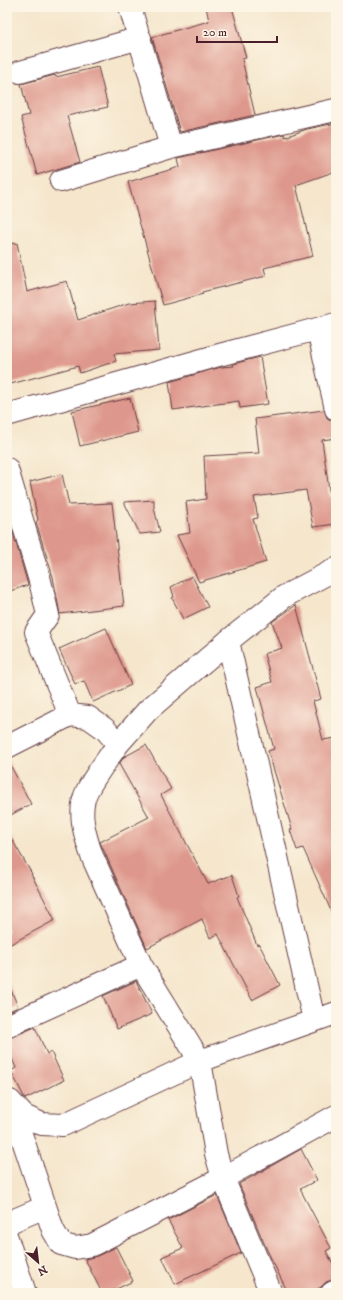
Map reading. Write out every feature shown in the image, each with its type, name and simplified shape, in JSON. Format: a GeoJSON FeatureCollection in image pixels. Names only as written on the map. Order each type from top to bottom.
{"type":"FeatureCollection","features":[{"type":"Feature","properties":{"kind":"street"},"geometry":{"type":"LineString","coordinates":[[130,7],[171,147]]}},
{"type":"Feature","properties":{"kind":"street"},"geometry":{"type":"LineString","coordinates":[[20,72],[140,38]]}},
{"type":"Feature","properties":{"kind":"street"},"geometry":{"type":"LineString","coordinates":[[61,181],[171,147],[335,110]]}},
{"type":"Feature","properties":{"kind":"street"},"geometry":{"type":"LineString","coordinates":[[7,415],[212,357],[327,327],[336,409]]}},
{"type":"Feature","properties":{"kind":"street"},"geometry":{"type":"LineString","coordinates":[[7,469],[40,581],[48,615],[36,632],[70,715]]}},
{"type":"Feature","properties":{"kind":"street"},"geometry":{"type":"LineString","coordinates":[[271,1293],[223,1178],[216,1154],[200,1061],[141,964],[92,856],[82,820],[83,805],[86,792],[118,744],[148,710],[228,641],[285,596],[336,569]]}},
{"type":"Feature","properties":{"kind":"street"},"geometry":{"type":"LineString","coordinates":[[228,641],[314,1020]]}},
{"type":"Feature","properties":{"kind":"street"},"geometry":{"type":"LineString","coordinates":[[7,747],[70,715],[88,717],[105,729],[118,744]]}},
{"type":"Feature","properties":{"kind":"street"},"geometry":{"type":"LineString","coordinates":[[7,1026],[141,964]]}},
{"type":"Feature","properties":{"kind":"street"},"geometry":{"type":"LineString","coordinates":[[9,1100],[24,1116],[42,1124],[63,1125],[200,1061],[336,1013]]}},
{"type":"Feature","properties":{"kind":"street"},"geometry":{"type":"LineString","coordinates":[[9,1100],[53,1230],[61,1244],[75,1248],[92,1245],[223,1178],[336,1116]]}},
{"type":"Feature","properties":{"kind":"street"},"geometry":{"type":"LineString","coordinates":[[7,1226],[12,1221],[45,1207]]}},
{"type":"Feature","properties":{"kind":"street"},"geometry":{"type":"LineString","coordinates":[[7,1238],[26,1293]]}},
{"type":"Feature","properties":{"kind":"street"},"geometry":{"type":"LineString","coordinates":[[332,1293],[336,1291]]}},
{"type":"Feature","properties":{"kind":"building"},"geometry":{"type":"Polygon","coordinates":[[[206,7],[232,7],[246,58],[242,59],[255,115],[180,132],[152,37],[209,21],[206,7]]]}},
{"type":"Feature","properties":{"kind":"building"},"geometry":{"type":"Polygon","coordinates":[[[98,67],[108,107],[67,116],[80,162],[37,175],[21,117],[29,115],[21,84],[55,75],[56,77],[98,67]]]}},
{"type":"Feature","properties":{"kind":"building"},"geometry":{"type":"Polygon","coordinates":[[[336,123],[336,171],[296,185],[313,256],[264,268],[266,276],[202,292],[203,294],[163,305],[128,182],[180,167],[178,158],[284,134],[285,137],[307,129],[336,123]]]}},
{"type":"Feature","properties":{"kind":"building"},"geometry":{"type":"Polygon","coordinates":[[[17,243],[27,292],[67,281],[78,320],[129,303],[155,301],[159,350],[114,354],[116,361],[80,373],[78,366],[7,385],[7,244],[17,243]]]}},
{"type":"Feature","properties":{"kind":"building"},"geometry":{"type":"Polygon","coordinates":[[[260,357],[268,404],[240,408],[239,401],[173,410],[169,382],[221,367],[234,366],[233,364],[260,357]]]}},
{"type":"Feature","properties":{"kind":"building"},"geometry":{"type":"Polygon","coordinates":[[[130,398],[138,432],[80,446],[72,411],[130,398]]]}},
{"type":"Feature","properties":{"kind":"building"},"geometry":{"type":"Polygon","coordinates":[[[324,410],[327,418],[332,421],[336,421],[336,438],[322,440],[330,497],[332,497],[336,524],[313,527],[306,490],[254,497],[258,518],[253,519],[266,562],[199,582],[177,535],[190,533],[186,502],[206,499],[204,456],[259,453],[255,419],[324,410]]]}},
{"type":"Feature","properties":{"kind":"building"},"geometry":{"type":"Polygon","coordinates":[[[62,474],[69,505],[112,503],[124,606],[60,614],[53,577],[36,522],[38,520],[30,482],[62,474]]]}},
{"type":"Feature","properties":{"kind":"building"},"geometry":{"type":"Polygon","coordinates":[[[154,500],[154,508],[160,532],[140,534],[124,502],[154,500]]]}},
{"type":"Feature","properties":{"kind":"building"},"geometry":{"type":"Polygon","coordinates":[[[12,529],[28,585],[7,592],[7,530],[12,529]]]}},
{"type":"Feature","properties":{"kind":"building"},"geometry":{"type":"Polygon","coordinates":[[[192,576],[208,607],[183,619],[172,598],[174,597],[171,587],[192,576]]]}},
{"type":"Feature","properties":{"kind":"building"},"geometry":{"type":"Polygon","coordinates":[[[296,605],[321,699],[313,701],[323,740],[336,738],[336,922],[303,848],[297,850],[290,830],[292,829],[268,751],[274,749],[257,687],[272,682],[264,654],[282,648],[272,622],[296,605]]]}},
{"type":"Feature","properties":{"kind":"building"},"geometry":{"type":"Polygon","coordinates":[[[106,628],[131,685],[93,702],[84,681],[75,684],[59,649],[106,628]]]}},
{"type":"Feature","properties":{"kind":"building"},"geometry":{"type":"Polygon","coordinates":[[[146,745],[171,789],[161,795],[208,884],[232,875],[239,896],[237,897],[257,945],[259,944],[280,985],[252,1000],[218,934],[210,938],[202,919],[147,948],[100,842],[149,817],[119,764],[124,757],[146,745]]]}},
{"type":"Feature","properties":{"kind":"building"},"geometry":{"type":"Polygon","coordinates":[[[7,759],[31,804],[7,817],[7,759]]]}},
{"type":"Feature","properties":{"kind":"building"},"geometry":{"type":"Polygon","coordinates":[[[7,831],[32,874],[55,920],[7,946],[7,831]]]}},
{"type":"Feature","properties":{"kind":"building"},"geometry":{"type":"Polygon","coordinates":[[[7,980],[18,1007],[7,1012],[7,980]]]}},
{"type":"Feature","properties":{"kind":"building"},"geometry":{"type":"Polygon","coordinates":[[[136,981],[152,1014],[117,1029],[103,996],[136,981]]]}},
{"type":"Feature","properties":{"kind":"building"},"geometry":{"type":"Polygon","coordinates":[[[35,1027],[47,1054],[51,1052],[64,1080],[25,1099],[11,1071],[16,1068],[7,1047],[7,1038],[35,1027]]]}},
{"type":"Feature","properties":{"kind":"building"},"geometry":{"type":"Polygon","coordinates":[[[301,1149],[317,1180],[300,1189],[331,1248],[326,1251],[336,1270],[336,1279],[326,1282],[321,1287],[310,1293],[288,1293],[267,1250],[239,1184],[301,1149]]]}},
{"type":"Feature","properties":{"kind":"building"},"geometry":{"type":"Polygon","coordinates":[[[217,1195],[241,1253],[175,1284],[162,1257],[183,1248],[168,1220],[217,1195]]]}},
{"type":"Feature","properties":{"kind":"building"},"geometry":{"type":"Polygon","coordinates":[[[116,1247],[133,1281],[108,1293],[102,1293],[85,1259],[97,1256],[116,1247]]]}}]}
